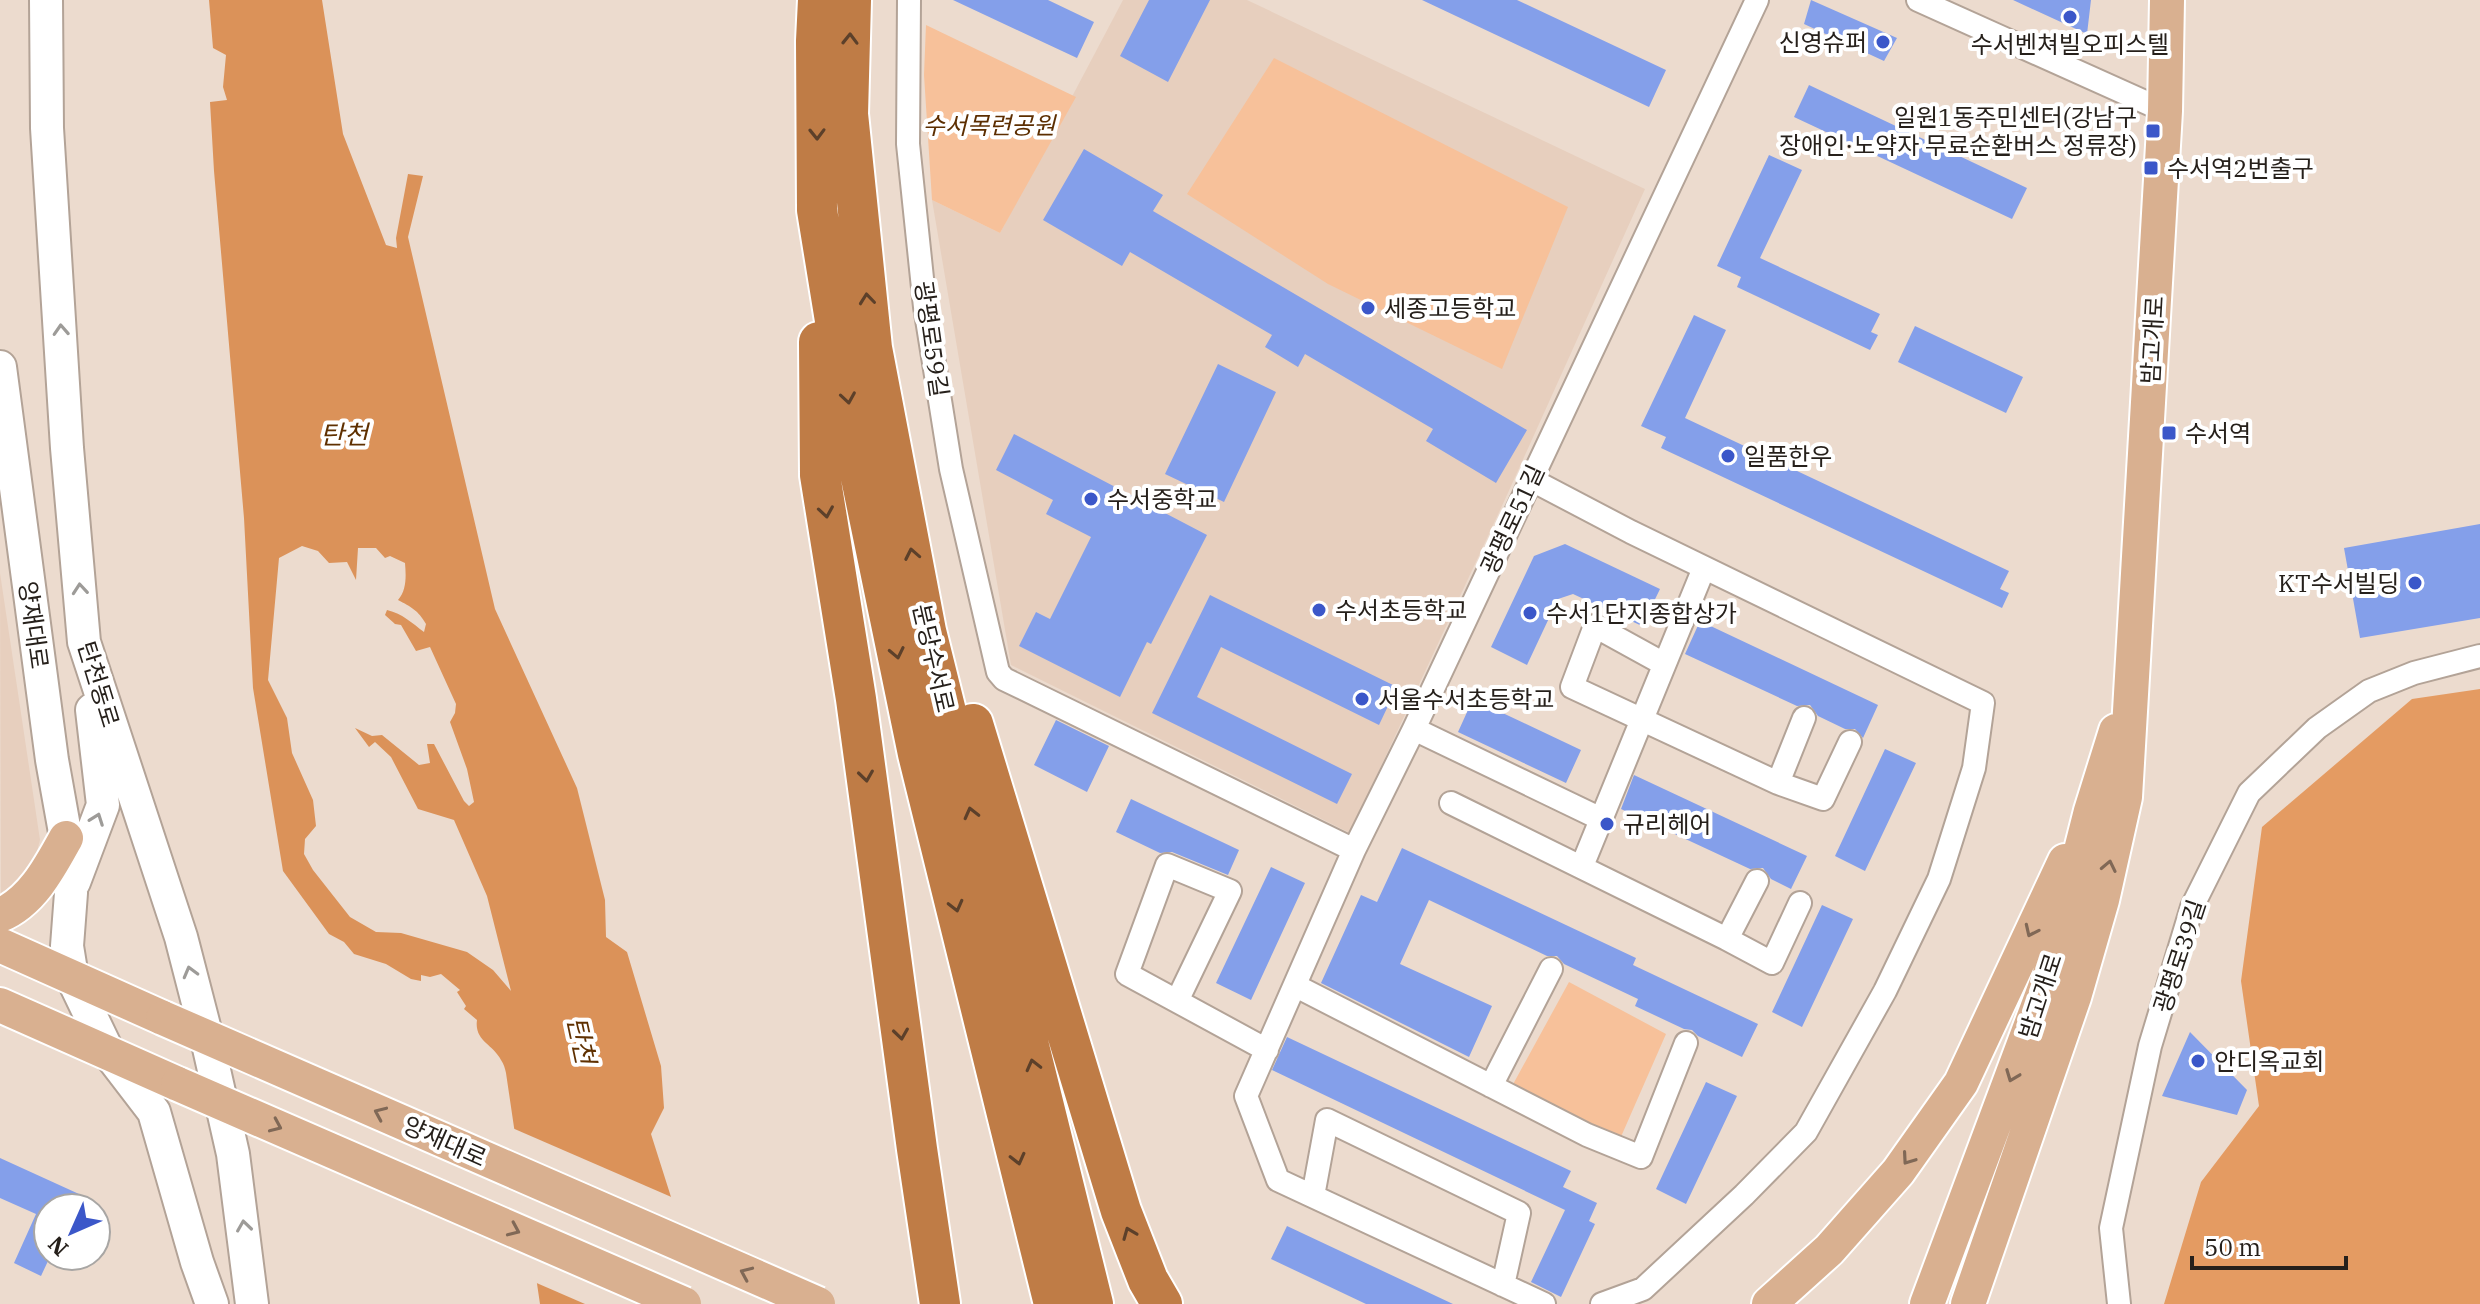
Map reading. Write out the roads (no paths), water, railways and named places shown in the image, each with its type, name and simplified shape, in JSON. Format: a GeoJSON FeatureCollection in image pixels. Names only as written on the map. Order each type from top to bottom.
{"type":"FeatureCollection","features":[{"type":"Feature","properties":{"kind":"highway","name":"분당수서로"},"geometry":{"type":"LineString","coordinates":[[818,0],[817,210],[859,468],[918,754],[1054,1304]]}},
{"type":"Feature","properties":{"kind":"highway","name":"분당수서로"},"geometry":{"type":"LineString","coordinates":[[851,0],[848,114],[872,348],[926,631],[1093,1304]]}},
{"type":"Feature","properties":{"kind":"highway"},"geometry":{"type":"LineString","coordinates":[[817,210],[820,475],[856,699],[940,1304]]}},
{"type":"Feature","properties":{"kind":"highway"},"geometry":{"type":"LineString","coordinates":[[926,631],[978,734],[1121,1211],[1148,1280],[1162,1304]]}},
{"type":"Feature","properties":{"kind":"main road","name":"밤고개로"},"geometry":{"type":"LineString","coordinates":[[1968,1304],[2074,997],[2102,900],[2125,797],[2165,111],[2167,0]]}},
{"type":"Feature","properties":{"kind":"main road","name":"밤고개로"},"geometry":{"type":"LineString","coordinates":[[1927,1304],[2049,977],[2091,811],[2133,681]]}},
{"type":"Feature","properties":{"kind":"main road"},"geometry":{"type":"LineString","coordinates":[[1769,1304],[1829,1250],[1898,1172],[1961,1083],[2047,894],[2091,811]]}},
{"type":"Feature","properties":{"kind":"main road"},"geometry":{"type":"LineString","coordinates":[[0,915],[12,910],[45,877],[66,838]]}},
{"type":"Feature","properties":{"kind":"main road","name":"양재대로"},"geometry":{"type":"LineString","coordinates":[[0,945],[818,1304]]}},
{"type":"Feature","properties":{"kind":"main road"},"geometry":{"type":"LineString","coordinates":[[0,1005],[684,1304]]}},
{"type":"Feature","properties":{"kind":"main road"},"geometry":{"type":"LineString","coordinates":[[1982,1304],[2001,1207]]}},
{"type":"Feature","properties":{"kind":"street","name":"탄천동로"},"geometry":{"type":"LineString","coordinates":[[46,0],[47,128],[67,448],[84,642],[181,937],[204,1026],[233,1154],[252,1304]]}},
{"type":"Feature","properties":{"kind":"street","name":"광평로59길"},"geometry":{"type":"LineString","coordinates":[[909,0],[908,144],[925,307],[951,469],[998,672],[1004,679],[1354,850]]}},
{"type":"Feature","properties":{"kind":"street","name":"광평로51길"},"geometry":{"type":"LineString","coordinates":[[1544,1304],[1278,1180],[1246,1096],[1354,850],[1757,0]]}},
{"type":"Feature","properties":{"kind":"street"},"geometry":{"type":"LineString","coordinates":[[1918,0],[2165,111]]}},
{"type":"Feature","properties":{"kind":"street","name":"양재대로"},"geometry":{"type":"LineString","coordinates":[[0,367],[50,744],[66,838],[71,893],[67,946],[72,977],[108,1052]]}},
{"type":"Feature","properties":{"kind":"street"},"geometry":{"type":"LineString","coordinates":[[1530,479],[1704,568],[1983,703],[1974,768],[1939,879],[1885,991],[1806,1132],[1643,1289],[1602,1304]]}},
{"type":"Feature","properties":{"kind":"street"},"geometry":{"type":"LineString","coordinates":[[1582,866],[1704,568]]}},
{"type":"Feature","properties":{"kind":"street"},"geometry":{"type":"LineString","coordinates":[[1664,664],[1595,626],[1572,687],[1778,783],[1823,799],[1850,742]]}},
{"type":"Feature","properties":{"kind":"street"},"geometry":{"type":"LineString","coordinates":[[71,893],[103,805],[84,642]]}},
{"type":"Feature","properties":{"kind":"street","name":"광평로39길"},"geometry":{"type":"LineString","coordinates":[[2119,1304],[2111,1228],[2150,1046],[2192,907],[2249,793],[2317,728],[2369,691],[2414,673],[2480,656]]}},
{"type":"Feature","properties":{"kind":"street"},"geometry":{"type":"LineString","coordinates":[[1778,783],[1804,718]]}},
{"type":"Feature","properties":{"kind":"street"},"geometry":{"type":"LineString","coordinates":[[1414,729],[1601,819]]}},
{"type":"Feature","properties":{"kind":"street"},"geometry":{"type":"LineString","coordinates":[[1451,803],[1772,963],[1800,903]]}},
{"type":"Feature","properties":{"kind":"street"},"geometry":{"type":"LineString","coordinates":[[1177,1001],[1230,891],[1167,865],[1127,974],[1267,1050]]}},
{"type":"Feature","properties":{"kind":"street"},"geometry":{"type":"LineString","coordinates":[[1727,939],[1757,881]]}},
{"type":"Feature","properties":{"kind":"street"},"geometry":{"type":"LineString","coordinates":[[1491,1086],[1551,969]]}},
{"type":"Feature","properties":{"kind":"street"},"geometry":{"type":"LineString","coordinates":[[1296,986],[1587,1135],[1641,1157],[1686,1043]]}},
{"type":"Feature","properties":{"kind":"street"},"geometry":{"type":"LineString","coordinates":[[108,1052],[154,1112],[212,1304]]}},
{"type":"Feature","properties":{"kind":"street"},"geometry":{"type":"LineString","coordinates":[[1313,1196],[1327,1120],[1519,1213],[1503,1285]]}},
{"type":"Feature","properties":{"kind":"water","name":"탄천"},"geometry":{"type":"Polygon","coordinates":[[[209,0],[322,0],[343,134],[386,245],[397,248],[396,238],[408,174],[423,176],[408,237],[495,609],[577,788],[605,900],[606,937],[627,952],[661,1066],[664,1108],[651,1134],[705,1304],[540,1304],[505,1070],[498,1055],[478,1033],[477,1020],[464,1009],[466,1006],[457,992],[460,990],[441,974],[430,977],[421,975],[421,981],[411,979],[386,964],[354,954],[344,942],[329,934],[283,871],[253,688],[244,518],[210,102],[227,100],[223,87],[226,55],[213,48],[209,0]],[[302,546],[279,558],[268,680],[287,718],[292,753],[313,800],[316,826],[305,839],[304,854],[350,917],[376,932],[401,933],[467,952],[493,970],[511,991],[487,896],[454,820],[418,809],[391,757],[375,742],[369,747],[355,728],[372,736],[382,735],[419,765],[430,763],[427,744],[434,744],[464,801],[469,806],[474,802],[467,769],[450,722],[456,704],[430,647],[416,651],[401,625],[385,615],[387,610],[398,614],[424,632],[426,624],[420,615],[398,600],[406,577],[405,563],[390,556],[385,558],[376,548],[358,548],[356,580],[347,562],[329,563],[318,551],[302,546]]]}},
{"type":"Feature","properties":{"kind":"place","name":"수서벤쳐빌오피스텔"},"geometry":{"type":"Point","coordinates":[2070,17]}},
{"type":"Feature","properties":{"kind":"place","name":"신영슈퍼"},"geometry":{"type":"Point","coordinates":[1883,42]}},
{"type":"Feature","properties":{"kind":"place","name":"일원1동주민센터(강남구 장애인·노약자 무료순환버스 정류장)"},"geometry":{"type":"Point","coordinates":[2153,131]}},
{"type":"Feature","properties":{"kind":"place","name":"수서역2번출구"},"geometry":{"type":"Point","coordinates":[2151,168]}},
{"type":"Feature","properties":{"kind":"place","name":"세종고등학교"},"geometry":{"type":"Point","coordinates":[1368,308]}},
{"type":"Feature","properties":{"kind":"place","name":"수서역"},"geometry":{"type":"Point","coordinates":[2169,433]}},
{"type":"Feature","properties":{"kind":"place","name":"일품한우"},"geometry":{"type":"Point","coordinates":[1728,456]}},
{"type":"Feature","properties":{"kind":"place","name":"수서중학교"},"geometry":{"type":"Point","coordinates":[1091,499]}},
{"type":"Feature","properties":{"kind":"place","name":"KT수서빌딩"},"geometry":{"type":"Point","coordinates":[2415,583]}},
{"type":"Feature","properties":{"kind":"place","name":"수서초등학교"},"geometry":{"type":"Point","coordinates":[1319,610]}},
{"type":"Feature","properties":{"kind":"place","name":"수서1단지종합상가"},"geometry":{"type":"Point","coordinates":[1530,613]}},
{"type":"Feature","properties":{"kind":"place","name":"서울수서초등학교"},"geometry":{"type":"Point","coordinates":[1362,699]}},
{"type":"Feature","properties":{"kind":"place","name":"규리헤어"},"geometry":{"type":"Point","coordinates":[1607,824]}},
{"type":"Feature","properties":{"kind":"place","name":"안디옥교회"},"geometry":{"type":"Point","coordinates":[2198,1061]}},
{"type":"Feature","properties":{"kind":"park label","name":"수서목련공원"},"geometry":{"type":"Point","coordinates":[989,125]}}]}
